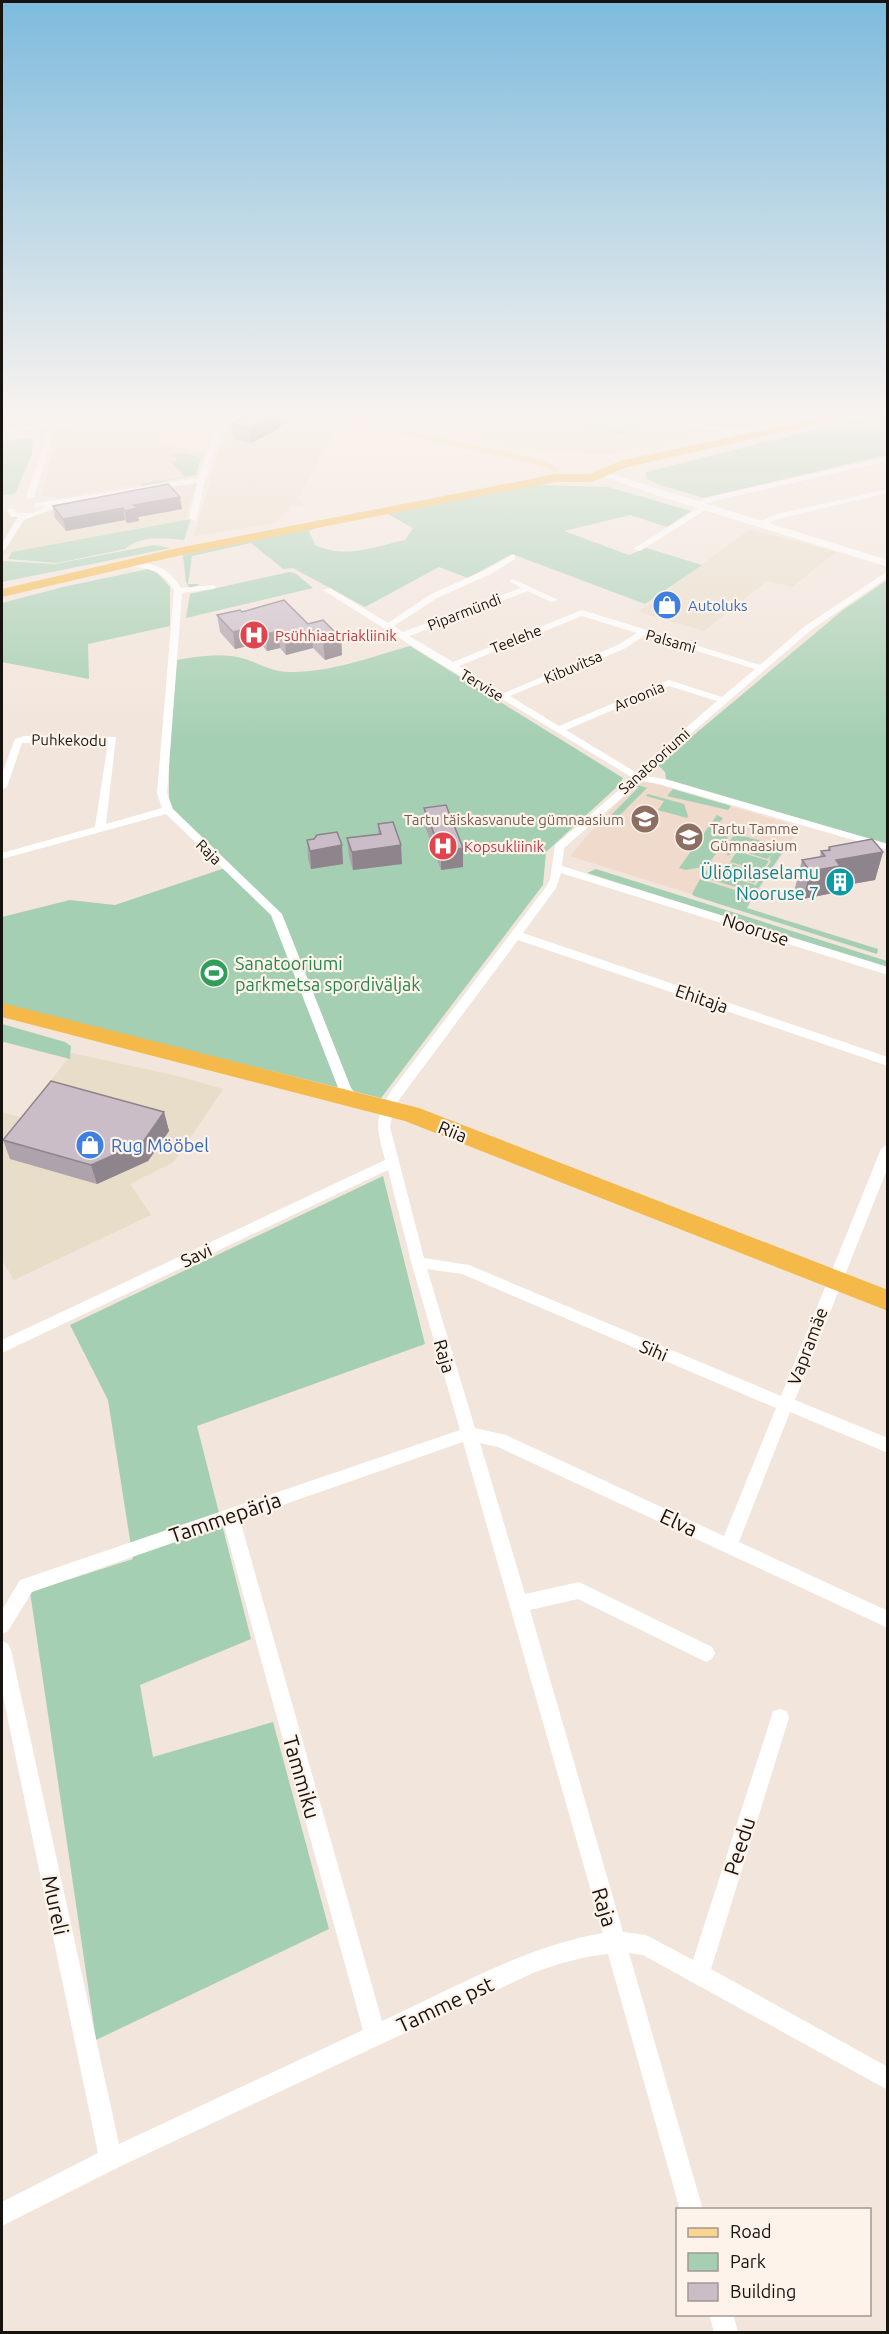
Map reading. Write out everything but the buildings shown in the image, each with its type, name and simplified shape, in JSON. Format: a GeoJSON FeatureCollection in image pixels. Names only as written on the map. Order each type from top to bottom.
{"type":"FeatureCollection","features":[{"type":"Feature","properties":{"kind":"highway"},"geometry":{"type":"LineString","coordinates":[[2,593],[316,522]]}},
{"type":"Feature","properties":{"kind":"highway"},"geometry":{"type":"LineString","coordinates":[[6,585],[319,522]]}},
{"type":"Feature","properties":{"kind":"highway","name":"Riia"},"geometry":{"type":"LineString","coordinates":[[2,1010],[353,1098],[465,1145],[832,1284],[888,1301]]}},
{"type":"Feature","properties":{"kind":"highway","name":"Riia"},"geometry":{"type":"LineString","coordinates":[[2,1019],[89,1044],[386,1112]]}},
{"type":"Feature","properties":{"kind":"highway","name":"Riia"},"geometry":{"type":"LineString","coordinates":[[832,1284],[888,1310]]}},
{"type":"Feature","properties":{"kind":"street"},"geometry":{"type":"LineString","coordinates":[[2,540],[12,522]]}},
{"type":"Feature","properties":{"kind":"street"},"geometry":{"type":"LineString","coordinates":[[2,548],[16,522]]}},
{"type":"Feature","properties":{"kind":"street"},"geometry":{"type":"LineString","coordinates":[[637,549],[677,522]]}},
{"type":"Feature","properties":{"kind":"street"},"geometry":{"type":"LineString","coordinates":[[751,522],[887,566]]}},
{"type":"Feature","properties":{"kind":"street"},"geometry":{"type":"LineString","coordinates":[[758,524],[764,522]]}},
{"type":"Feature","properties":{"kind":"street"},"geometry":{"type":"LineString","coordinates":[[2,856],[168,810],[162,793],[178,591],[165,563],[167,557],[173,553]]}},
{"type":"Feature","properties":{"kind":"street"},"geometry":{"type":"LineString","coordinates":[[387,627],[434,596],[488,572],[512,557]]}},
{"type":"Feature","properties":{"kind":"street"},"geometry":{"type":"LineString","coordinates":[[122,565],[154,565],[172,581]]}},
{"type":"Feature","properties":{"kind":"street","name":"Sanatooriumi"},"geometry":{"type":"LineString","coordinates":[[386,1112],[465,1000],[551,888],[559,847],[639,778],[646,767],[722,700],[808,627],[887,566]]}},
{"type":"Feature","properties":{"kind":"street"},"geometry":{"type":"LineString","coordinates":[[513,581],[554,600]]}},
{"type":"Feature","properties":{"kind":"street"},"geometry":{"type":"LineString","coordinates":[[178,591],[213,587]]}},
{"type":"Feature","properties":{"kind":"street","name":"Piparmündi"},"geometry":{"type":"LineString","coordinates":[[401,636],[528,588]]}},
{"type":"Feature","properties":{"kind":"street","name":"Tervise"},"geometry":{"type":"LineString","coordinates":[[327,590],[501,697],[639,778]]}},
{"type":"Feature","properties":{"kind":"street","name":"Palsami"},"geometry":{"type":"LineString","coordinates":[[582,613],[760,668]]}},
{"type":"Feature","properties":{"kind":"street","name":"Teelehe"},"geometry":{"type":"LineString","coordinates":[[450,666],[582,613]]}},
{"type":"Feature","properties":{"kind":"street","name":"Kibuvitsa"},"geometry":{"type":"LineString","coordinates":[[501,697],[621,647],[642,633]]}},
{"type":"Feature","properties":{"kind":"street","name":"Aroonia"},"geometry":{"type":"LineString","coordinates":[[558,730],[669,682],[722,700]]}},
{"type":"Feature","properties":{"kind":"street","name":"Puhkekodu"},"geometry":{"type":"LineString","coordinates":[[2,787],[18,741],[113,739],[100,830]]}},
{"type":"Feature","properties":{"kind":"street"},"geometry":{"type":"LineString","coordinates":[[639,778],[666,782],[888,847]]}},
{"type":"Feature","properties":{"kind":"street","name":"Raja"},"geometry":{"type":"LineString","coordinates":[[168,810],[200,844],[276,914],[345,1090],[353,1098]]}},
{"type":"Feature","properties":{"kind":"street","name":"Nooruse"},"geometry":{"type":"LineString","coordinates":[[556,868],[888,971]]}},
{"type":"Feature","properties":{"kind":"street","name":"Ehitaja"},"geometry":{"type":"LineString","coordinates":[[516,935],[888,1062]]}},
{"type":"Feature","properties":{"kind":"street","name":"Raja"},"geometry":{"type":"LineString","coordinates":[[386,1112],[383,1127],[419,1265],[519,1604],[691,2208]]}},
{"type":"Feature","properties":{"kind":"street","name":"Vapramäe"},"geometry":{"type":"LineString","coordinates":[[729,1545],[888,1149]]}},
{"type":"Feature","properties":{"kind":"street","name":"Savi"},"geometry":{"type":"LineString","coordinates":[[2,1347],[391,1164]]}},
{"type":"Feature","properties":{"kind":"street","name":"Sihi"},"geometry":{"type":"LineString","coordinates":[[419,1265],[429,1263],[464,1269],[888,1446]]}},
{"type":"Feature","properties":{"kind":"street","name":"Tammepärja"},"geometry":{"type":"LineString","coordinates":[[2,1625],[26,1586],[467,1434]]}},
{"type":"Feature","properties":{"kind":"street","name":"Elva"},"geometry":{"type":"LineString","coordinates":[[467,1434],[500,1440],[888,1620]]}},
{"type":"Feature","properties":{"kind":"street","name":"Tammiku"},"geometry":{"type":"LineString","coordinates":[[230,1516],[376,2037]]}},
{"type":"Feature","properties":{"kind":"street"},"geometry":{"type":"LineString","coordinates":[[519,1604],[579,1590],[706,1653]]}},
{"type":"Feature","properties":{"kind":"street","name":"Mureli"},"geometry":{"type":"LineString","coordinates":[[2,1650],[111,2159]]}},
{"type":"Feature","properties":{"kind":"street","name":"Peedu"},"geometry":{"type":"LineString","coordinates":[[699,1974],[780,1718]]}},
{"type":"Feature","properties":{"kind":"street","name":"Tamme pst"},"geometry":{"type":"LineString","coordinates":[[2,2214],[111,2159],[532,1963],[591,1944],[616,1942],[646,1945],[888,2079]]}},
{"type":"Feature","properties":{"kind":"street"},"geometry":{"type":"LineString","coordinates":[[722,2316],[726,2332]]}},
{"type":"Feature","properties":{"kind":"shaded area"},"geometry":{"type":"Polygon","coordinates":[[[2,522],[175,522],[2,555],[2,522]]]}},
{"type":"Feature","properties":{"kind":"shaded area"},"geometry":{"type":"Polygon","coordinates":[[[198,522],[276,522],[275,523],[194,536],[198,522]]]}},
{"type":"Feature","properties":{"kind":"shaded area"},"geometry":{"type":"Polygon","coordinates":[[[750,529],[836,552],[792,587],[767,581],[704,631],[638,612],[750,529]]]}},
{"type":"Feature","properties":{"kind":"shaded area","name":"Tartu Tamme Gümnaasium"},"geometry":{"type":"Polygon","coordinates":[[[642,780],[800,827],[745,911],[570,856],[605,815],[642,780]]]}},
{"type":"Feature","properties":{"kind":"shaded area"},"geometry":{"type":"Polygon","coordinates":[[[72,1053],[178,1076],[223,1089],[174,1162],[130,1184],[151,1215],[14,1280],[2,1260],[2,1112],[22,1118],[72,1053]]]}},
{"type":"Feature","properties":{"kind":"green space"},"geometry":{"type":"Polygon","coordinates":[[[175,522],[190,522],[184,540],[146,539],[125,549],[57,563],[8,559],[12,552],[175,522]]]}},
{"type":"Feature","properties":{"kind":"green space"},"geometry":{"type":"Polygon","coordinates":[[[402,522],[601,522],[564,531],[629,555],[646,548],[702,565],[645,604],[512,554],[468,578],[439,567],[365,607],[293,568],[283,569],[251,543],[192,556],[188,584],[200,584],[190,589],[186,582],[183,555],[315,528],[309,531],[315,545],[337,551],[360,550],[405,540],[413,528],[402,522]]]}},
{"type":"Feature","properties":{"kind":"green space"},"geometry":{"type":"Polygon","coordinates":[[[651,522],[675,522],[667,527],[651,522]]]}},
{"type":"Feature","properties":{"kind":"green space"},"geometry":{"type":"Polygon","coordinates":[[[154,545],[171,548],[2,582],[2,561],[55,564],[154,545]]]}},
{"type":"Feature","properties":{"kind":"green space"},"geometry":{"type":"Polygon","coordinates":[[[153,568],[170,587],[170,626],[88,644],[89,679],[2,662],[2,603],[63,587],[153,568]]]}},
{"type":"Feature","properties":{"kind":"green space"},"geometry":{"type":"Polygon","coordinates":[[[289,572],[295,573],[313,588],[186,618],[190,594],[289,572]]]}},
{"type":"Feature","properties":{"kind":"green space"},"geometry":{"type":"Polygon","coordinates":[[[887,580],[887,844],[666,779],[665,772],[658,765],[843,610],[887,580]]]}},
{"type":"Feature","properties":{"kind":"green space"},"geometry":{"type":"Polygon","coordinates":[[[410,646],[623,778],[619,785],[546,852],[543,885],[381,1098],[2,1005],[2,917],[70,900],[115,905],[228,867],[169,806],[169,748],[177,660],[220,655],[245,659],[277,671],[304,672],[350,664],[410,646]]]}},
{"type":"Feature","properties":{"kind":"green space"},"geometry":{"type":"Polygon","coordinates":[[[638,785],[647,788],[616,819],[612,814],[639,787],[634,787],[638,785]]]}},
{"type":"Feature","properties":{"kind":"green space"},"geometry":{"type":"Polygon","coordinates":[[[673,789],[731,806],[728,810],[667,796],[673,789]]]}},
{"type":"Feature","properties":{"kind":"green space"},"geometry":{"type":"Polygon","coordinates":[[[648,794],[684,804],[687,818],[658,810],[664,801],[646,796],[648,794]]]}},
{"type":"Feature","properties":{"kind":"green space"},"geometry":{"type":"Polygon","coordinates":[[[717,815],[723,818],[717,826],[731,833],[707,866],[686,870],[679,868],[717,815]]]}},
{"type":"Feature","properties":{"kind":"green space"},"geometry":{"type":"Polygon","coordinates":[[[735,834],[786,847],[752,898],[736,887],[702,877],[708,869],[723,867],[719,874],[756,885],[773,854],[767,859],[745,852],[747,846],[742,852],[735,849],[728,856],[724,848],[735,834]]]}},
{"type":"Feature","properties":{"kind":"green space"},"geometry":{"type":"Polygon","coordinates":[[[737,851],[769,861],[762,871],[730,862],[737,851]]]}},
{"type":"Feature","properties":{"kind":"green space"},"geometry":{"type":"Polygon","coordinates":[[[729,863],[761,873],[754,883],[722,873],[729,863]]]}},
{"type":"Feature","properties":{"kind":"green space"},"geometry":{"type":"Polygon","coordinates":[[[596,869],[887,961],[887,968],[587,873],[596,869]]]}},
{"type":"Feature","properties":{"kind":"green space"},"geometry":{"type":"Polygon","coordinates":[[[700,879],[735,890],[735,893],[750,902],[747,908],[878,949],[877,954],[694,896],[692,894],[700,879]]]}},
{"type":"Feature","properties":{"kind":"green space"},"geometry":{"type":"Polygon","coordinates":[[[2,1024],[65,1042],[71,1046],[70,1059],[4,1042],[2,1044],[2,1024]]]}},
{"type":"Feature","properties":{"kind":"green space"},"geometry":{"type":"Polygon","coordinates":[[[383,1176],[425,1344],[197,1426],[251,1639],[140,1685],[153,1757],[273,1722],[329,1929],[96,2040],[30,1592],[133,1559],[108,1400],[70,1325],[383,1176]]]}},
{"type":"Feature","properties":{"kind":"place","name":"Autoluks"},"geometry":{"type":"Point","coordinates":[667,605]}},
{"type":"Feature","properties":{"kind":"place","name":"Psühhiaatriakliinik"},"geometry":{"type":"Point","coordinates":[254,635]}},
{"type":"Feature","properties":{"kind":"place","name":"Tartu täiskasvanute gümnaasium"},"geometry":{"type":"Point","coordinates":[645,819]}},
{"type":"Feature","properties":{"kind":"place","name":"Tartu Tamme Gümnaasium"},"geometry":{"type":"Point","coordinates":[689,837]}},
{"type":"Feature","properties":{"kind":"place","name":"Kopsukliinik"},"geometry":{"type":"Point","coordinates":[443,846]}},
{"type":"Feature","properties":{"kind":"place","name":"Üliõpilaselamu Nooruse 7"},"geometry":{"type":"Point","coordinates":[840,882]}},
{"type":"Feature","properties":{"kind":"place","name":"Sanatooriumi parkmetsa spordiväljak"},"geometry":{"type":"Point","coordinates":[214,973]}},
{"type":"Feature","properties":{"kind":"place","name":"Rug Mööbel"},"geometry":{"type":"Point","coordinates":[90,1145]}}]}
